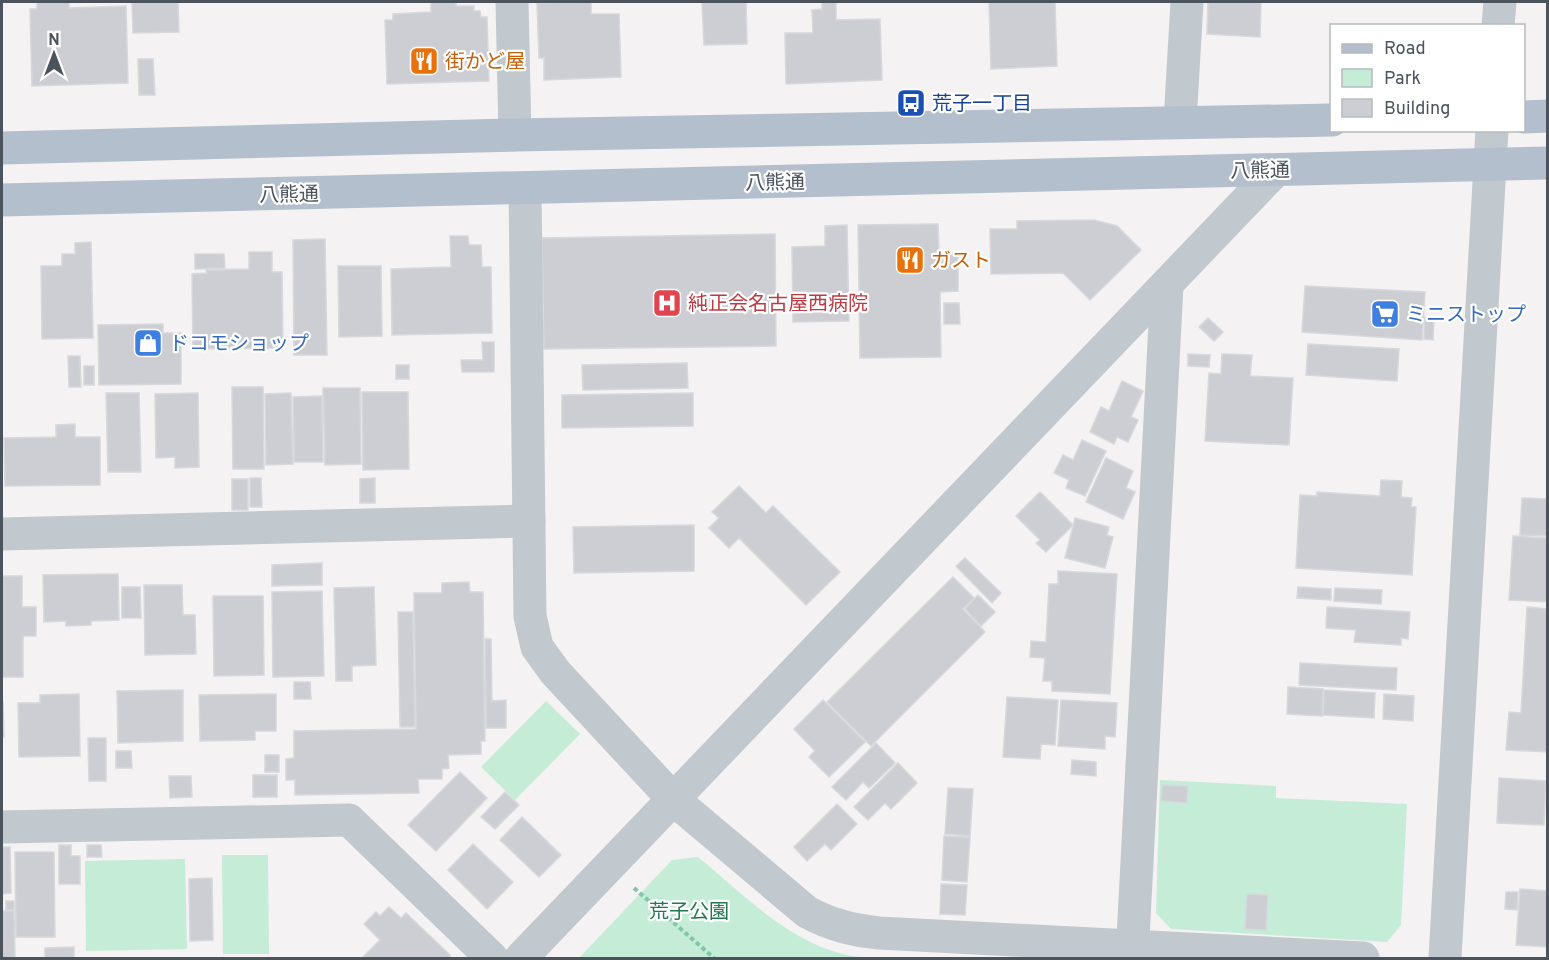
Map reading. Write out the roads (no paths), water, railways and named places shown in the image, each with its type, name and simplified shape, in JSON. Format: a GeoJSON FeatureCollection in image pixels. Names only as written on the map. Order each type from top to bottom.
{"type":"FeatureCollection","features":[{"type":"Feature","properties":{"kind":"main road"},"geometry":{"type":"LineString","coordinates":[[1525,117],[1548,116]]}},
{"type":"Feature","properties":{"kind":"main road"},"geometry":{"type":"LineString","coordinates":[[2,148],[515,135],[1330,120]]}},
{"type":"Feature","properties":{"kind":"main road","name":"八熊通"},"geometry":{"type":"LineString","coordinates":[[2,200],[1548,163]]}},
{"type":"Feature","properties":{"kind":"street"},"geometry":{"type":"LineString","coordinates":[[512,2],[515,135]]}},
{"type":"Feature","properties":{"kind":"street"},"geometry":{"type":"LineString","coordinates":[[1180,122],[1187,2]]}},
{"type":"Feature","properties":{"kind":"street"},"geometry":{"type":"LineString","coordinates":[[1498,24],[1500,2]]}},
{"type":"Feature","properties":{"kind":"street"},"geometry":{"type":"LineString","coordinates":[[1445,958],[1492,132]]}},
{"type":"Feature","properties":{"kind":"street"},"geometry":{"type":"LineString","coordinates":[[521,958],[1276,170]]}},
{"type":"Feature","properties":{"kind":"street"},"geometry":{"type":"LineString","coordinates":[[525,188],[530,616],[537,647],[555,672],[674,800],[807,912],[827,923],[852,930],[1133,952],[1364,958]]}},
{"type":"Feature","properties":{"kind":"street"},"geometry":{"type":"LineString","coordinates":[[1133,952],[1167,285]]}},
{"type":"Feature","properties":{"kind":"street"},"geometry":{"type":"LineString","coordinates":[[2,534],[529,521]]}},
{"type":"Feature","properties":{"kind":"street"},"geometry":{"type":"LineString","coordinates":[[2,827],[349,820],[492,958]]}},
{"type":"Feature","properties":{"kind":"place","name":"街かど屋"},"geometry":{"type":"Point","coordinates":[424,61]}},
{"type":"Feature","properties":{"kind":"place","name":"荒子一丁目"},"geometry":{"type":"Point","coordinates":[911,103]}},
{"type":"Feature","properties":{"kind":"place","name":"ガスト"},"geometry":{"type":"Point","coordinates":[910,260]}},
{"type":"Feature","properties":{"kind":"place","name":"純正会名古屋西病院"},"geometry":{"type":"Point","coordinates":[667,303]}},
{"type":"Feature","properties":{"kind":"place","name":"ミニストップ"},"geometry":{"type":"Point","coordinates":[1385,314]}},
{"type":"Feature","properties":{"kind":"place","name":"ドコモショップ"},"geometry":{"type":"Point","coordinates":[148,343]}},
{"type":"Feature","properties":{"kind":"park label","name":"荒子公園"},"geometry":{"type":"Point","coordinates":[689,911]}}]}
